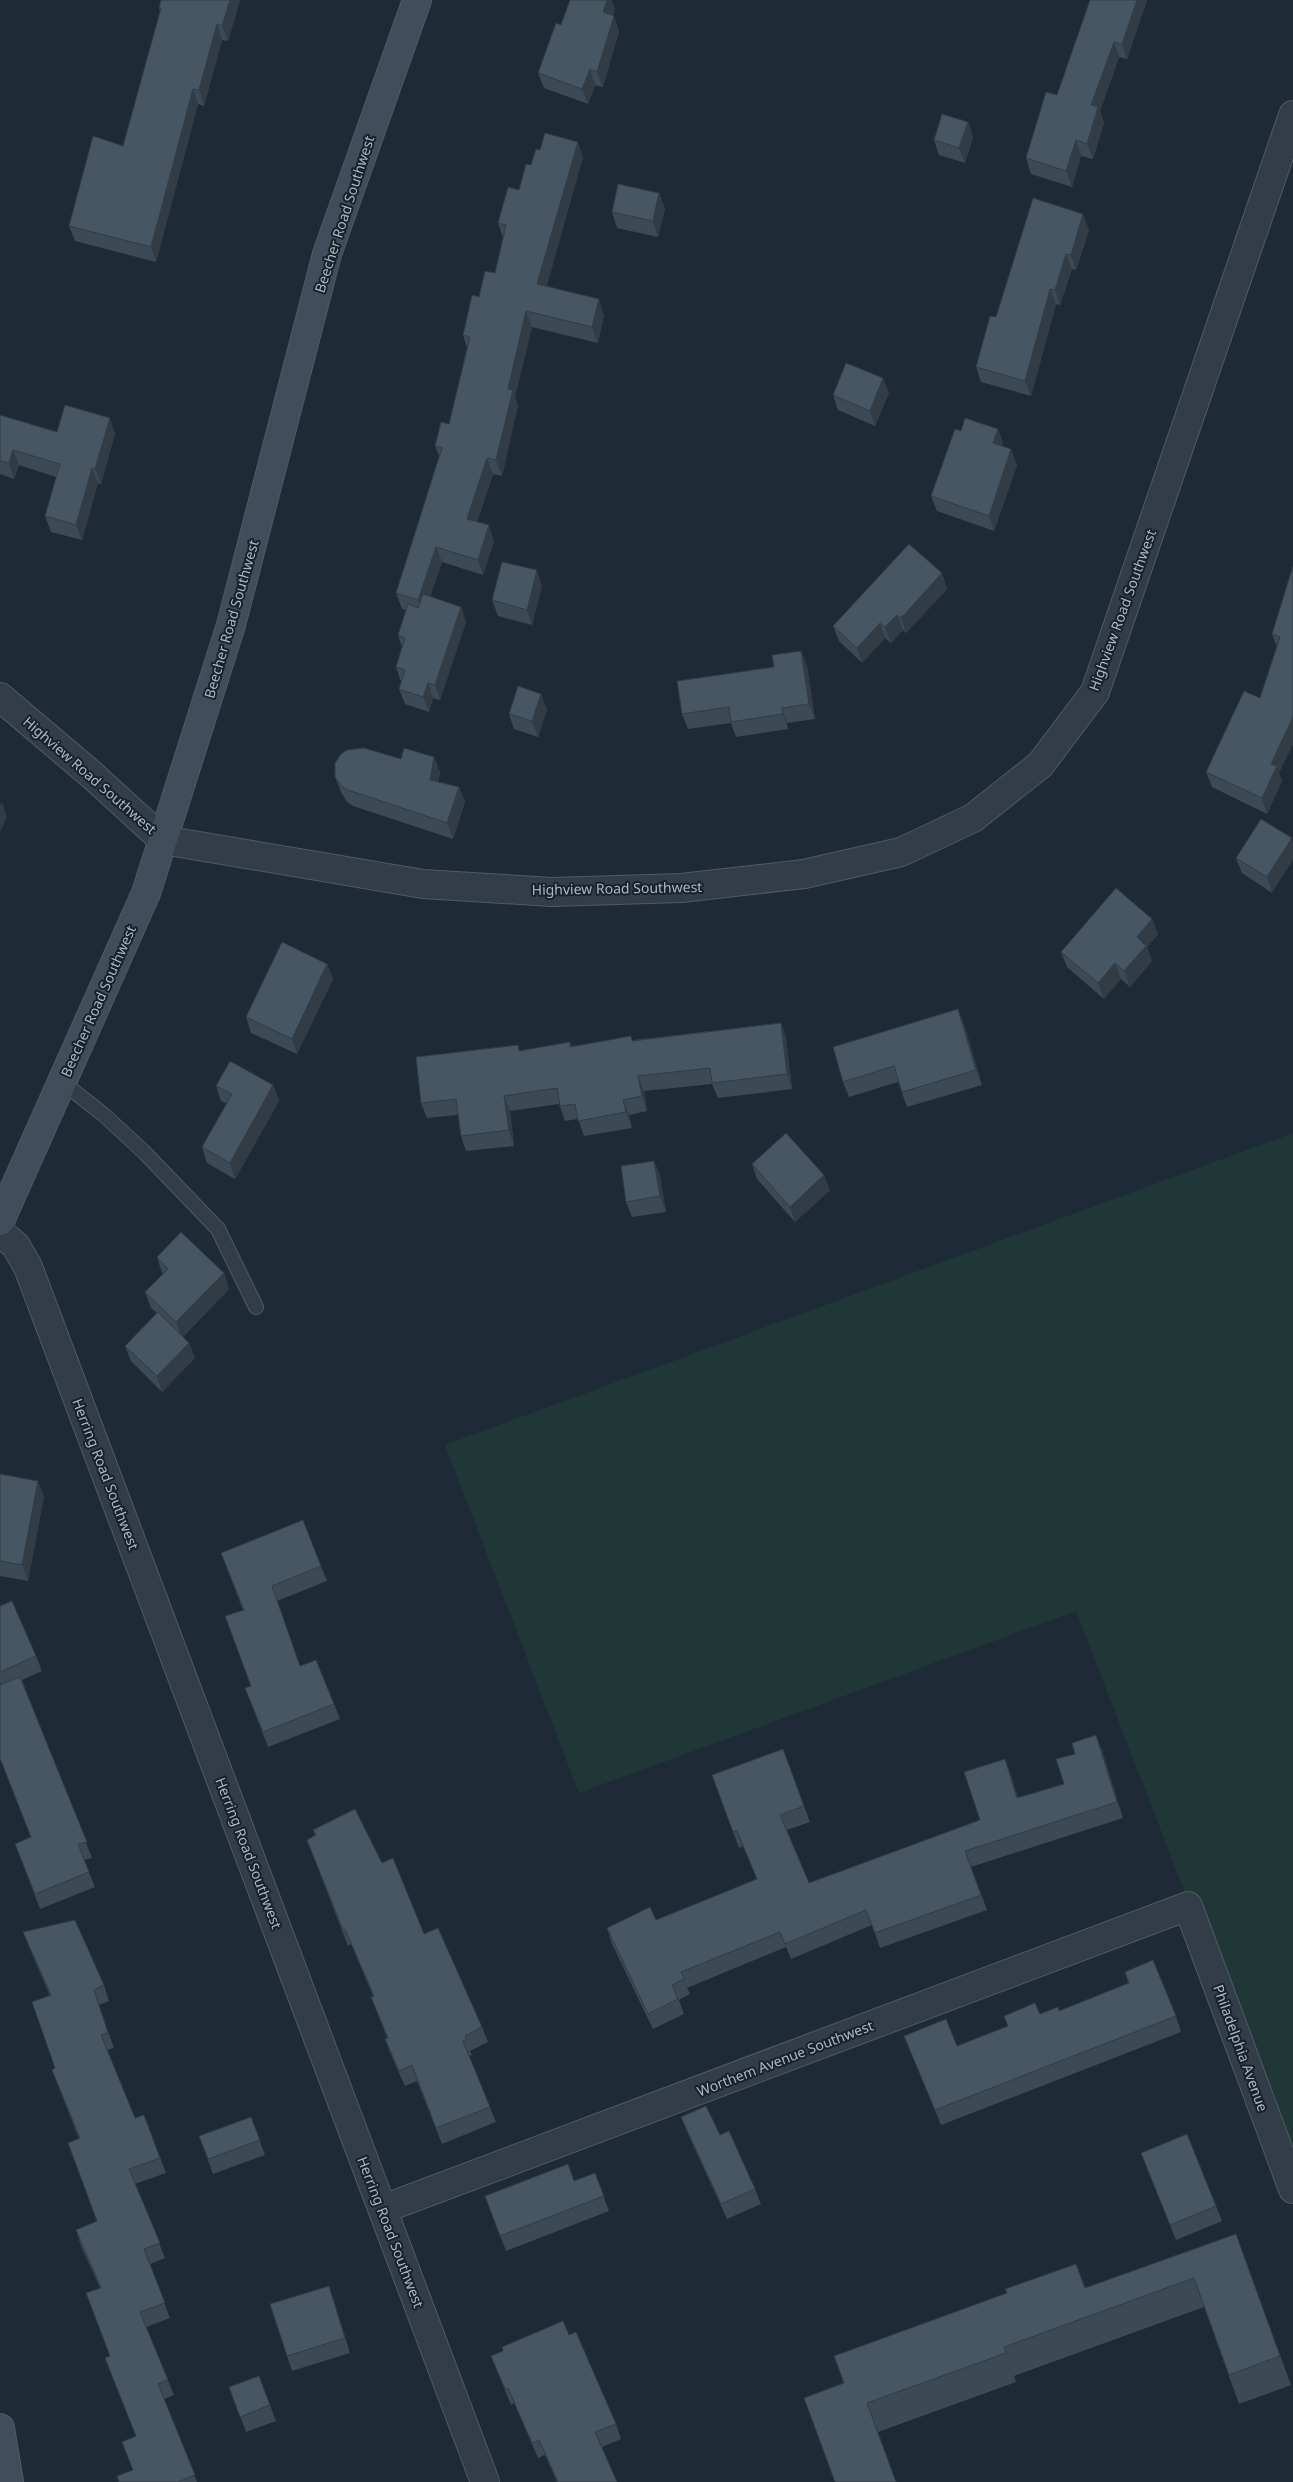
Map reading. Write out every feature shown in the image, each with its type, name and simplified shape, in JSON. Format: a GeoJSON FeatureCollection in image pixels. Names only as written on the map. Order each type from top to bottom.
{"type":"FeatureCollection","features":[{"type":"Feature","properties":{"kind":"street","name":"Beecher Road Southwest"},"geometry":{"type":"LineString","coordinates":[[0,1221],[146,893],[231,626],[328,254],[417,0]]}},
{"type":"Feature","properties":{"kind":"street","name":"Highview Road Southwest"},"geometry":{"type":"LineString","coordinates":[[0,697],[92,775],[163,840],[424,884],[552,892],[681,888],[804,874],[901,852],[973,818],[1040,765],[1095,692],[1293,115]]}},
{"type":"Feature","properties":{"kind":"street","name":"Herring Road Southwest"},"geometry":{"type":"LineString","coordinates":[[0,1232],[16,1246],[28,1267],[485,2482]]}},
{"type":"Feature","properties":{"kind":"street","name":"Worthem Avenue Southwest"},"geometry":{"type":"LineString","coordinates":[[383,2209],[1188,1906]]}},
{"type":"Feature","properties":{"kind":"street","name":"Philadelphia Avenue"},"geometry":{"type":"LineString","coordinates":[[1188,1906],[1293,2189]]}},
{"type":"Feature","properties":{"kind":"street"},"geometry":{"type":"LineString","coordinates":[[0,2428],[8,2482]]}},
{"type":"Feature","properties":{"kind":"lane"},"geometry":{"type":"LineString","coordinates":[[62,1082],[104,1115],[144,1152],[218,1228],[256,1307]]}},
{"type":"Feature","properties":{"kind":"green space"},"geometry":{"type":"Polygon","coordinates":[[[1293,1133],[1293,2172],[1076,1611],[579,1793],[445,1445],[1293,1133]]]}},
{"type":"Feature","properties":{"kind":"building"},"geometry":{"type":"Polygon","coordinates":[[[161,0],[230,0],[222,26],[217,24],[199,90],[193,89],[151,247],[69,226],[93,136],[123,146],[161,8],[159,8],[161,0]]]}},
{"type":"Feature","properties":{"kind":"building"},"geometry":{"type":"Polygon","coordinates":[[[570,0],[607,0],[603,12],[614,16],[597,72],[590,69],[582,89],[538,73],[556,23],[561,25],[570,0]]]}},
{"type":"Feature","properties":{"kind":"building"},"geometry":{"type":"Polygon","coordinates":[[[1090,0],[1137,0],[1122,44],[1114,42],[1091,105],[1098,107],[1087,144],[1076,140],[1066,171],[1026,158],[1046,92],[1057,95],[1090,0]]]}},
{"type":"Feature","properties":{"kind":"building"},"geometry":{"type":"Polygon","coordinates":[[[942,114],[968,122],[959,148],[934,140],[942,114]]]}},
{"type":"Feature","properties":{"kind":"building"},"geometry":{"type":"Polygon","coordinates":[[[545,133],[578,142],[537,284],[599,299],[592,327],[526,311],[508,389],[513,390],[496,460],[487,458],[467,519],[489,525],[478,560],[436,547],[418,600],[396,593],[442,448],[435,446],[441,422],[449,424],[470,337],[463,335],[472,295],[479,297],[485,271],[495,273],[506,225],[498,223],[508,187],[519,190],[526,164],[531,165],[536,149],[540,150],[545,133]]]}},
{"type":"Feature","properties":{"kind":"building"},"geometry":{"type":"Polygon","coordinates":[[[618,184],[659,193],[653,221],[612,212],[618,184]]]}},
{"type":"Feature","properties":{"kind":"building"},"geometry":{"type":"Polygon","coordinates":[[[1033,198],[1083,214],[1071,255],[1066,254],[1055,290],[1050,289],[1025,381],[976,367],[990,316],[996,317],[1033,198]]]}},
{"type":"Feature","properties":{"kind":"building"},"geometry":{"type":"Polygon","coordinates":[[[846,363],[883,378],[870,411],[833,395],[846,363]]]}},
{"type":"Feature","properties":{"kind":"building"},"geometry":{"type":"Polygon","coordinates":[[[65,405],[110,418],[95,469],[92,468],[76,525],[45,516],[60,464],[13,450],[9,463],[0,461],[0,415],[57,432],[65,405]]]}},
{"type":"Feature","properties":{"kind":"building"},"geometry":{"type":"Polygon","coordinates":[[[965,418],[998,429],[993,443],[1011,449],[989,516],[931,496],[955,429],[961,431],[965,418]]]}},
{"type":"Feature","properties":{"kind":"building"},"geometry":{"type":"Polygon","coordinates":[[[909,544],[942,573],[901,618],[897,615],[885,627],[880,623],[857,648],[833,626],[909,544]]]}},
{"type":"Feature","properties":{"kind":"building"},"geometry":{"type":"Polygon","coordinates":[[[502,562],[537,570],[527,610],[492,600],[502,562]]]}},
{"type":"Feature","properties":{"kind":"building"},"geometry":{"type":"Polygon","coordinates":[[[1293,566],[1293,717],[1271,764],[1277,766],[1262,798],[1206,772],[1244,691],[1260,698],[1280,637],[1272,634],[1293,566]]]}},
{"type":"Feature","properties":{"kind":"building"},"geometry":{"type":"Polygon","coordinates":[[[423,594],[461,607],[435,685],[428,683],[423,697],[399,689],[405,670],[396,667],[405,638],[398,635],[408,604],[418,608],[423,594]]]}},
{"type":"Feature","properties":{"kind":"building"},"geometry":{"type":"Polygon","coordinates":[[[801,651],[809,704],[782,708],[783,714],[731,722],[729,707],[682,714],[677,681],[774,667],[772,655],[801,651]]]}},
{"type":"Feature","properties":{"kind":"building"},"geometry":{"type":"Polygon","coordinates":[[[518,686],[541,694],[532,721],[509,714],[518,686]]]}},
{"type":"Feature","properties":{"kind":"building"},"geometry":{"type":"Polygon","coordinates":[[[364,748],[401,759],[404,748],[434,757],[430,780],[459,787],[447,823],[341,786],[335,777],[335,763],[341,754],[347,750],[364,748]]]}},
{"type":"Feature","properties":{"kind":"building"},"geometry":{"type":"Polygon","coordinates":[[[1261,819],[1292,838],[1267,877],[1236,858],[1261,819]]]}},
{"type":"Feature","properties":{"kind":"building"},"geometry":{"type":"Polygon","coordinates":[[[1116,888],[1152,919],[1137,937],[1146,946],[1124,971],[1115,963],[1098,983],[1061,952],[1116,888]]]}},
{"type":"Feature","properties":{"kind":"building"},"geometry":{"type":"Polygon","coordinates":[[[282,942],[327,964],[292,1039],[246,1017],[282,942]]]}},
{"type":"Feature","properties":{"kind":"building"},"geometry":{"type":"Polygon","coordinates":[[[958,1009],[976,1070],[902,1092],[894,1066],[843,1082],[833,1047],[958,1009]]]}},
{"type":"Feature","properties":{"kind":"building"},"geometry":{"type":"Polygon","coordinates":[[[781,1023],[787,1074],[712,1083],[710,1068],[638,1076],[642,1096],[623,1100],[626,1112],[578,1121],[575,1104],[560,1106],[557,1088],[504,1096],[509,1130],[461,1136],[456,1099],[421,1103],[416,1057],[518,1045],[519,1051],[570,1042],[570,1047],[631,1036],[632,1041],[781,1023]]]}},
{"type":"Feature","properties":{"kind":"building"},"geometry":{"type":"Polygon","coordinates":[[[230,1061],[273,1085],[230,1163],[202,1147],[232,1094],[216,1086],[230,1061]]]}},
{"type":"Feature","properties":{"kind":"building"},"geometry":{"type":"Polygon","coordinates":[[[786,1133],[824,1175],[790,1207],[752,1164],[786,1133]]]}},
{"type":"Feature","properties":{"kind":"building"},"geometry":{"type":"Polygon","coordinates":[[[654,1161],[660,1196],[626,1202],[621,1166],[654,1161]]]}},
{"type":"Feature","properties":{"kind":"building"},"geometry":{"type":"Polygon","coordinates":[[[181,1232],[224,1273],[176,1322],[145,1292],[168,1269],[157,1257],[181,1232]]]}},
{"type":"Feature","properties":{"kind":"building"},"geometry":{"type":"Polygon","coordinates":[[[158,1312],[189,1343],[157,1376],[125,1346],[158,1312]]]}},
{"type":"Feature","properties":{"kind":"building"},"geometry":{"type":"Polygon","coordinates":[[[0,1474],[38,1481],[22,1565],[0,1561],[0,1474]]]}},
{"type":"Feature","properties":{"kind":"building"},"geometry":{"type":"Polygon","coordinates":[[[303,1520],[321,1566],[272,1586],[300,1666],[316,1660],[334,1704],[263,1732],[245,1688],[251,1686],[225,1616],[244,1610],[221,1553],[303,1520]]]}},
{"type":"Feature","properties":{"kind":"building"},"geometry":{"type":"Polygon","coordinates":[[[12,1601],[36,1656],[0,1672],[0,1606],[12,1601]]]}},
{"type":"Feature","properties":{"kind":"building"},"geometry":{"type":"Polygon","coordinates":[[[20,1677],[87,1842],[78,1844],[89,1872],[35,1894],[15,1844],[31,1837],[0,1758],[0,1685],[20,1677]]]}},
{"type":"Feature","properties":{"kind":"building"},"geometry":{"type":"Polygon","coordinates":[[[1096,1735],[1117,1802],[965,1851],[981,1895],[875,1933],[866,1910],[785,1944],[780,1932],[681,1972],[684,1979],[672,1985],[678,1999],[648,2014],[607,1928],[650,1907],[656,1920],[757,1879],[737,1831],[733,1832],[712,1775],[783,1749],[804,1806],[780,1815],[809,1883],[980,1820],[964,1772],[1005,1759],[1017,1798],[1064,1784],[1056,1759],[1075,1754],[1072,1743],[1096,1735]]]}},
{"type":"Feature","properties":{"kind":"building"},"geometry":{"type":"Polygon","coordinates":[[[355,1809],[382,1863],[393,1858],[424,1934],[438,1928],[482,2027],[465,2036],[466,2040],[463,2041],[490,2107],[436,2128],[412,2065],[399,2071],[385,2039],[388,2038],[371,1997],[374,1996],[345,1929],[343,1930],[307,1840],[316,1835],[313,1830],[355,1809]]]}},
{"type":"Feature","properties":{"kind":"building"},"geometry":{"type":"Polygon","coordinates":[[[75,1920],[104,1985],[94,1990],[108,2033],[101,2035],[135,2118],[144,2115],[160,2158],[129,2169],[160,2243],[144,2249],[165,2303],[140,2312],[168,2380],[158,2384],[195,2475],[178,2482],[119,2482],[117,2476],[133,2470],[122,2442],[136,2436],[105,2358],[110,2356],[86,2293],[101,2288],[76,2230],[97,2221],[68,2143],[80,2138],[52,2070],[55,2068],[32,2002],[51,1995],[23,1932],[75,1920]]]}},
{"type":"Feature","properties":{"kind":"building"},"geometry":{"type":"Polygon","coordinates":[[[1153,1960],[1176,2016],[935,2110],[904,2036],[946,2019],[957,2046],[1008,2026],[1004,2016],[1035,2003],[1040,2014],[1058,2007],[1059,2011],[1129,1983],[1125,1972],[1153,1960]]]}},
{"type":"Feature","properties":{"kind":"building"},"geometry":{"type":"Polygon","coordinates":[[[706,2106],[720,2135],[729,2131],[755,2189],[721,2204],[681,2117],[706,2106]]]}},
{"type":"Feature","properties":{"kind":"building"},"geometry":{"type":"Polygon","coordinates":[[[251,2117],[260,2140],[208,2159],[199,2136],[251,2117]]]}},
{"type":"Feature","properties":{"kind":"building"},"geometry":{"type":"Polygon","coordinates":[[[1187,2134],[1216,2206],[1170,2225],[1141,2153],[1187,2134]]]}},
{"type":"Feature","properties":{"kind":"building"},"geometry":{"type":"Polygon","coordinates":[[[568,2164],[574,2181],[595,2173],[604,2196],[500,2236],[485,2196],[568,2164]]]}},
{"type":"Feature","properties":{"kind":"building"},"geometry":{"type":"Polygon","coordinates":[[[1236,2234],[1280,2356],[1229,2375],[1194,2278],[1004,2347],[1006,2353],[867,2403],[896,2482],[835,2482],[804,2398],[844,2383],[834,2356],[1007,2293],[1005,2289],[1076,2264],[1085,2288],[1236,2234]]]}},
{"type":"Feature","properties":{"kind":"building"},"geometry":{"type":"Polygon","coordinates":[[[329,2286],[345,2338],[287,2356],[270,2304],[329,2286]]]}},
{"type":"Feature","properties":{"kind":"building"},"geometry":{"type":"Polygon","coordinates":[[[563,2321],[569,2335],[576,2332],[616,2424],[595,2432],[617,2482],[558,2482],[539,2440],[532,2443],[508,2388],[505,2389],[491,2356],[503,2351],[502,2347],[563,2321]]]}},
{"type":"Feature","properties":{"kind":"building"},"geometry":{"type":"Polygon","coordinates":[[[259,2376],[270,2405],[240,2417],[229,2387],[259,2376]]]}}]}
